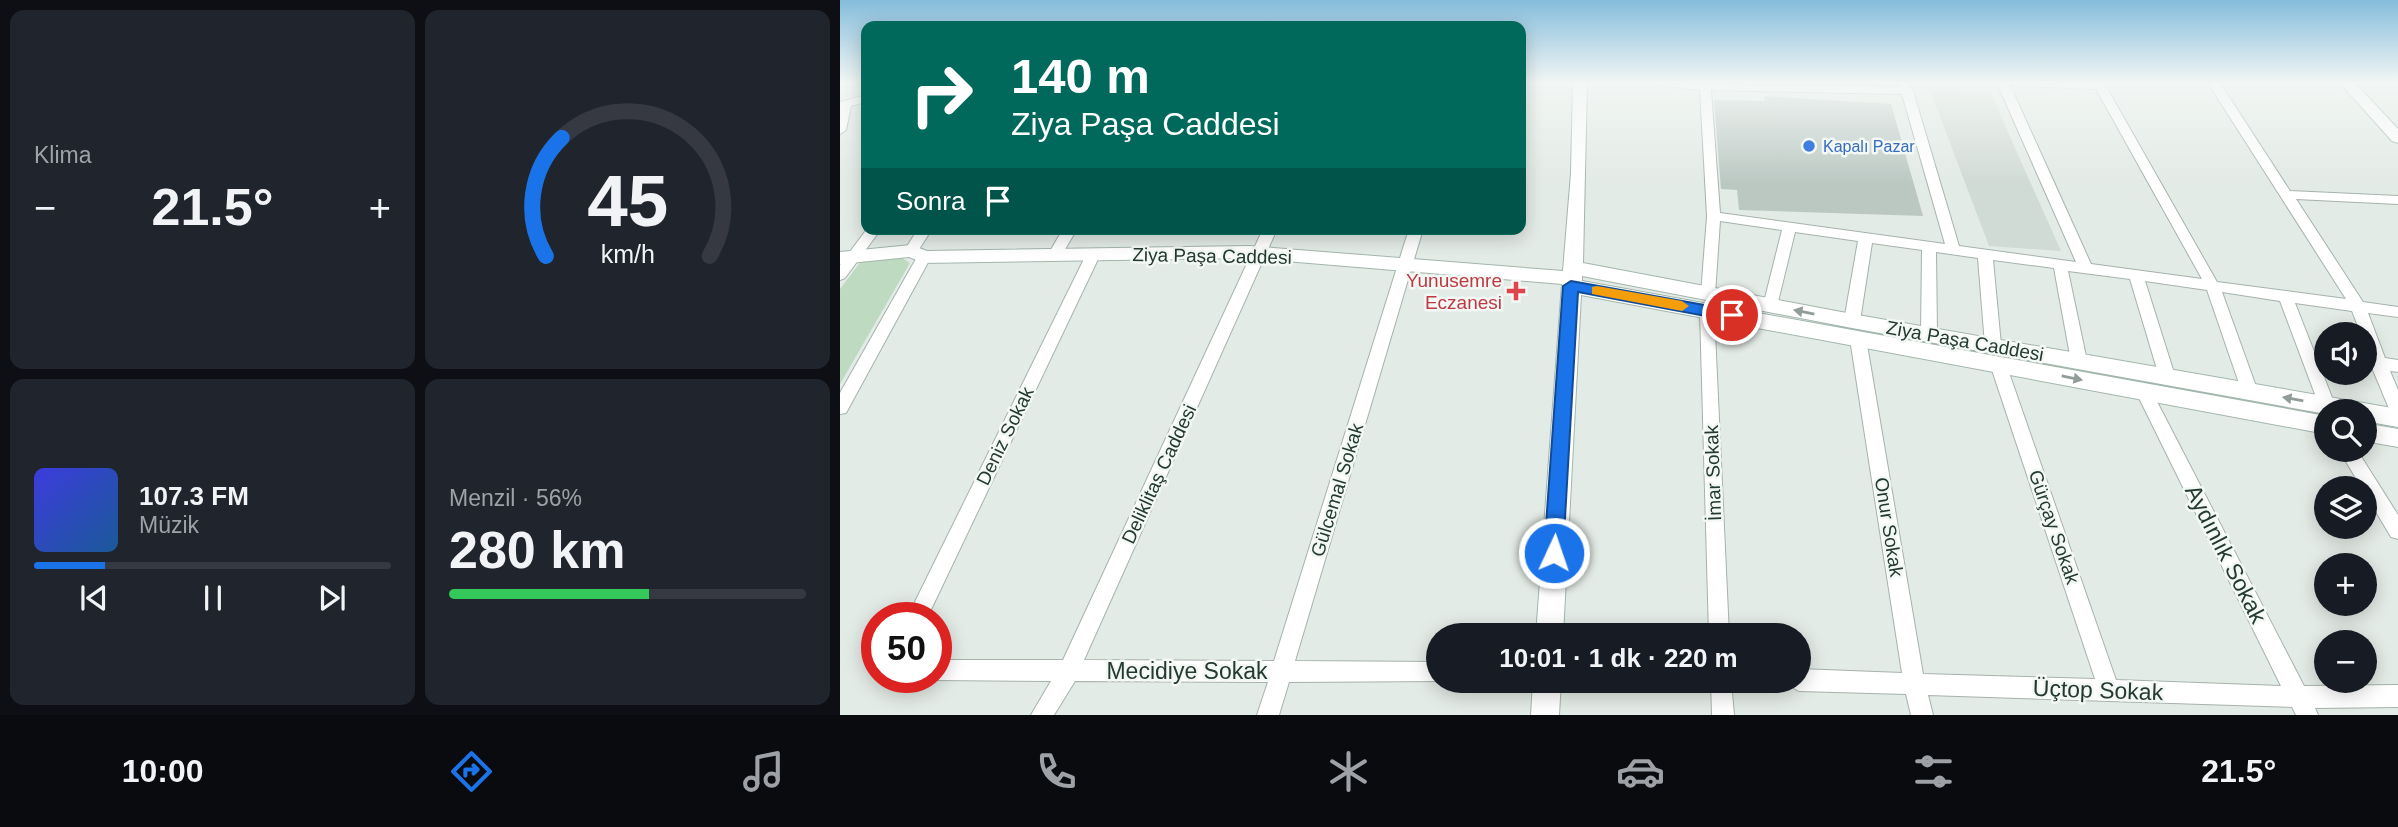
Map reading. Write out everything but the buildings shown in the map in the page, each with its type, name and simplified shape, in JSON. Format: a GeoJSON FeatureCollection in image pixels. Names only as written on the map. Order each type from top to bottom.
{"type":"FeatureCollection","features":[{"type":"Feature","properties":{"kind":"main road"},"geometry":{"type":"LineString","coordinates":[[1550,623],[1579,116]]}},
{"type":"Feature","properties":{"kind":"main road"},"geometry":{"type":"LineString","coordinates":[[2378,116],[2398,138]]}},
{"type":"Feature","properties":{"kind":"main road","name":"Ziya Paşa Caddesi"},"geometry":{"type":"LineString","coordinates":[[845,264],[918,254],[1260,253],[1571,277],[1995,355],[2144,392],[2314,413]]}},
{"type":"Feature","properties":{"kind":"main road","name":"Ziya Paşa Caddesi"},"geometry":{"type":"LineString","coordinates":[[1708,302],[1770,306],[1855,330],[1929,333],[1995,355],[2079,360],[2250,392],[2314,411]]}},
{"type":"Feature","properties":{"kind":"main road","name":"Ziya Paşa Caddesi"},"geometry":{"type":"LineString","coordinates":[[2377,414],[2398,418]]}},
{"type":"Feature","properties":{"kind":"main road"},"geometry":{"type":"LineString","coordinates":[[2377,434],[2398,438]]}},
{"type":"Feature","properties":{"kind":"main road"},"geometry":{"type":"LineString","coordinates":[[1545,715],[1546,693]]}},
{"type":"Feature","properties":{"kind":"street","name":"İmar Sokak"},"geometry":{"type":"LineString","coordinates":[[1707,116],[1714,216],[1708,302],[1719,623]]}},
{"type":"Feature","properties":{"kind":"street"},"geometry":{"type":"LineString","coordinates":[[1913,116],[1953,249]]}},
{"type":"Feature","properties":{"kind":"street"},"geometry":{"type":"LineString","coordinates":[[2018,116],[2086,269]]}},
{"type":"Feature","properties":{"kind":"street"},"geometry":{"type":"LineString","coordinates":[[2117,116],[2212,285],[2250,392]]}},
{"type":"Feature","properties":{"kind":"street"},"geometry":{"type":"LineString","coordinates":[[2235,116],[2357,305],[2398,411]]}},
{"type":"Feature","properties":{"kind":"street"},"geometry":{"type":"LineString","coordinates":[[2286,195],[2398,200]]}},
{"type":"Feature","properties":{"kind":"street"},"geometry":{"type":"LineString","coordinates":[[1714,216],[2398,312]]}},
{"type":"Feature","properties":{"kind":"street"},"geometry":{"type":"LineString","coordinates":[[1770,306],[1790,226]]}},
{"type":"Feature","properties":{"kind":"street"},"geometry":{"type":"LineString","coordinates":[[845,264],[869,235]]}},
{"type":"Feature","properties":{"kind":"street"},"geometry":{"type":"LineString","coordinates":[[840,408],[918,254],[923,235]]}},
{"type":"Feature","properties":{"kind":"street"},"geometry":{"type":"LineString","coordinates":[[1056,253],[1066,235]]}},
{"type":"Feature","properties":{"kind":"street","name":"Deliklitaş Caddesi"},"geometry":{"type":"LineString","coordinates":[[1042,715],[1069,671],[1267,235]]}},
{"type":"Feature","properties":{"kind":"street","name":"Gülcemal Sokak"},"geometry":{"type":"LineString","coordinates":[[1268,715],[1415,235]]}},
{"type":"Feature","properties":{"kind":"street","name":"Onur Sokak"},"geometry":{"type":"LineString","coordinates":[[1866,237],[1855,330],[1914,684],[1922,715]]}},
{"type":"Feature","properties":{"kind":"street"},"geometry":{"type":"LineString","coordinates":[[1929,245],[1929,333]]}},
{"type":"Feature","properties":{"kind":"street"},"geometry":{"type":"LineString","coordinates":[[1985,254],[1995,355]]}},
{"type":"Feature","properties":{"kind":"street","name":"Deniz Sokak"},"geometry":{"type":"LineString","coordinates":[[925,602],[1093,255]]}},
{"type":"Feature","properties":{"kind":"street"},"geometry":{"type":"LineString","coordinates":[[2060,265],[2079,360]]}},
{"type":"Feature","properties":{"kind":"street"},"geometry":{"type":"LineString","coordinates":[[2136,276],[2167,376]]}},
{"type":"Feature","properties":{"kind":"street"},"geometry":{"type":"LineString","coordinates":[[2286,295],[2322,399]]}},
{"type":"Feature","properties":{"kind":"street","name":"Gürçay Sokak"},"geometry":{"type":"LineString","coordinates":[[1995,355],[2109,690]]}},
{"type":"Feature","properties":{"kind":"street"},"geometry":{"type":"LineString","coordinates":[[2378,363],[2398,366]]}},
{"type":"Feature","properties":{"kind":"street","name":"Aydınlık Sokak"},"geometry":{"type":"LineString","coordinates":[[2144,392],[2302,706]]}},
{"type":"Feature","properties":{"kind":"street"},"geometry":{"type":"LineString","coordinates":[[2355,462],[2398,531]]}},
{"type":"Feature","properties":{"kind":"street","name":"Mecidiye Sokak"},"geometry":{"type":"LineString","coordinates":[[952,670],[1426,673]]}},
{"type":"Feature","properties":{"kind":"street","name":"Üçtop Sokak"},"geometry":{"type":"LineString","coordinates":[[1811,680],[2109,690],[2302,706],[2398,696]]}},
{"type":"Feature","properties":{"kind":"street"},"geometry":{"type":"LineString","coordinates":[[1722,693],[1723,715]]}},
{"type":"Feature","properties":{"kind":"shaded area"},"geometry":{"type":"Polygon","coordinates":[[[1940,116],[2001,116],[2061,251],[1989,246],[1940,116]]]}},
{"type":"Feature","properties":{"kind":"green space"},"geometry":{"type":"Polygon","coordinates":[[[902,258],[910,263],[840,384],[840,289],[862,260],[902,258]]]}},
{"type":"Feature","properties":{"kind":"slow traffic"},"geometry":{"type":"LineString","coordinates":[[1597,291],[1682,306]]}},
{"type":"Feature","properties":{"kind":"place","name":"Kapalı Pazar"},"geometry":{"type":"Point","coordinates":[1809,146]}},
{"type":"Feature","properties":{"kind":"place","name":"Yunusemre Eczanesi"},"geometry":{"type":"Point","coordinates":[1516,291]}},
{"type":"Feature","properties":{"kind":"route"},"geometry":{"type":"LineString","coordinates":[[1554,553],[1564,360],[1571,286],[1732,315]]}}]}
